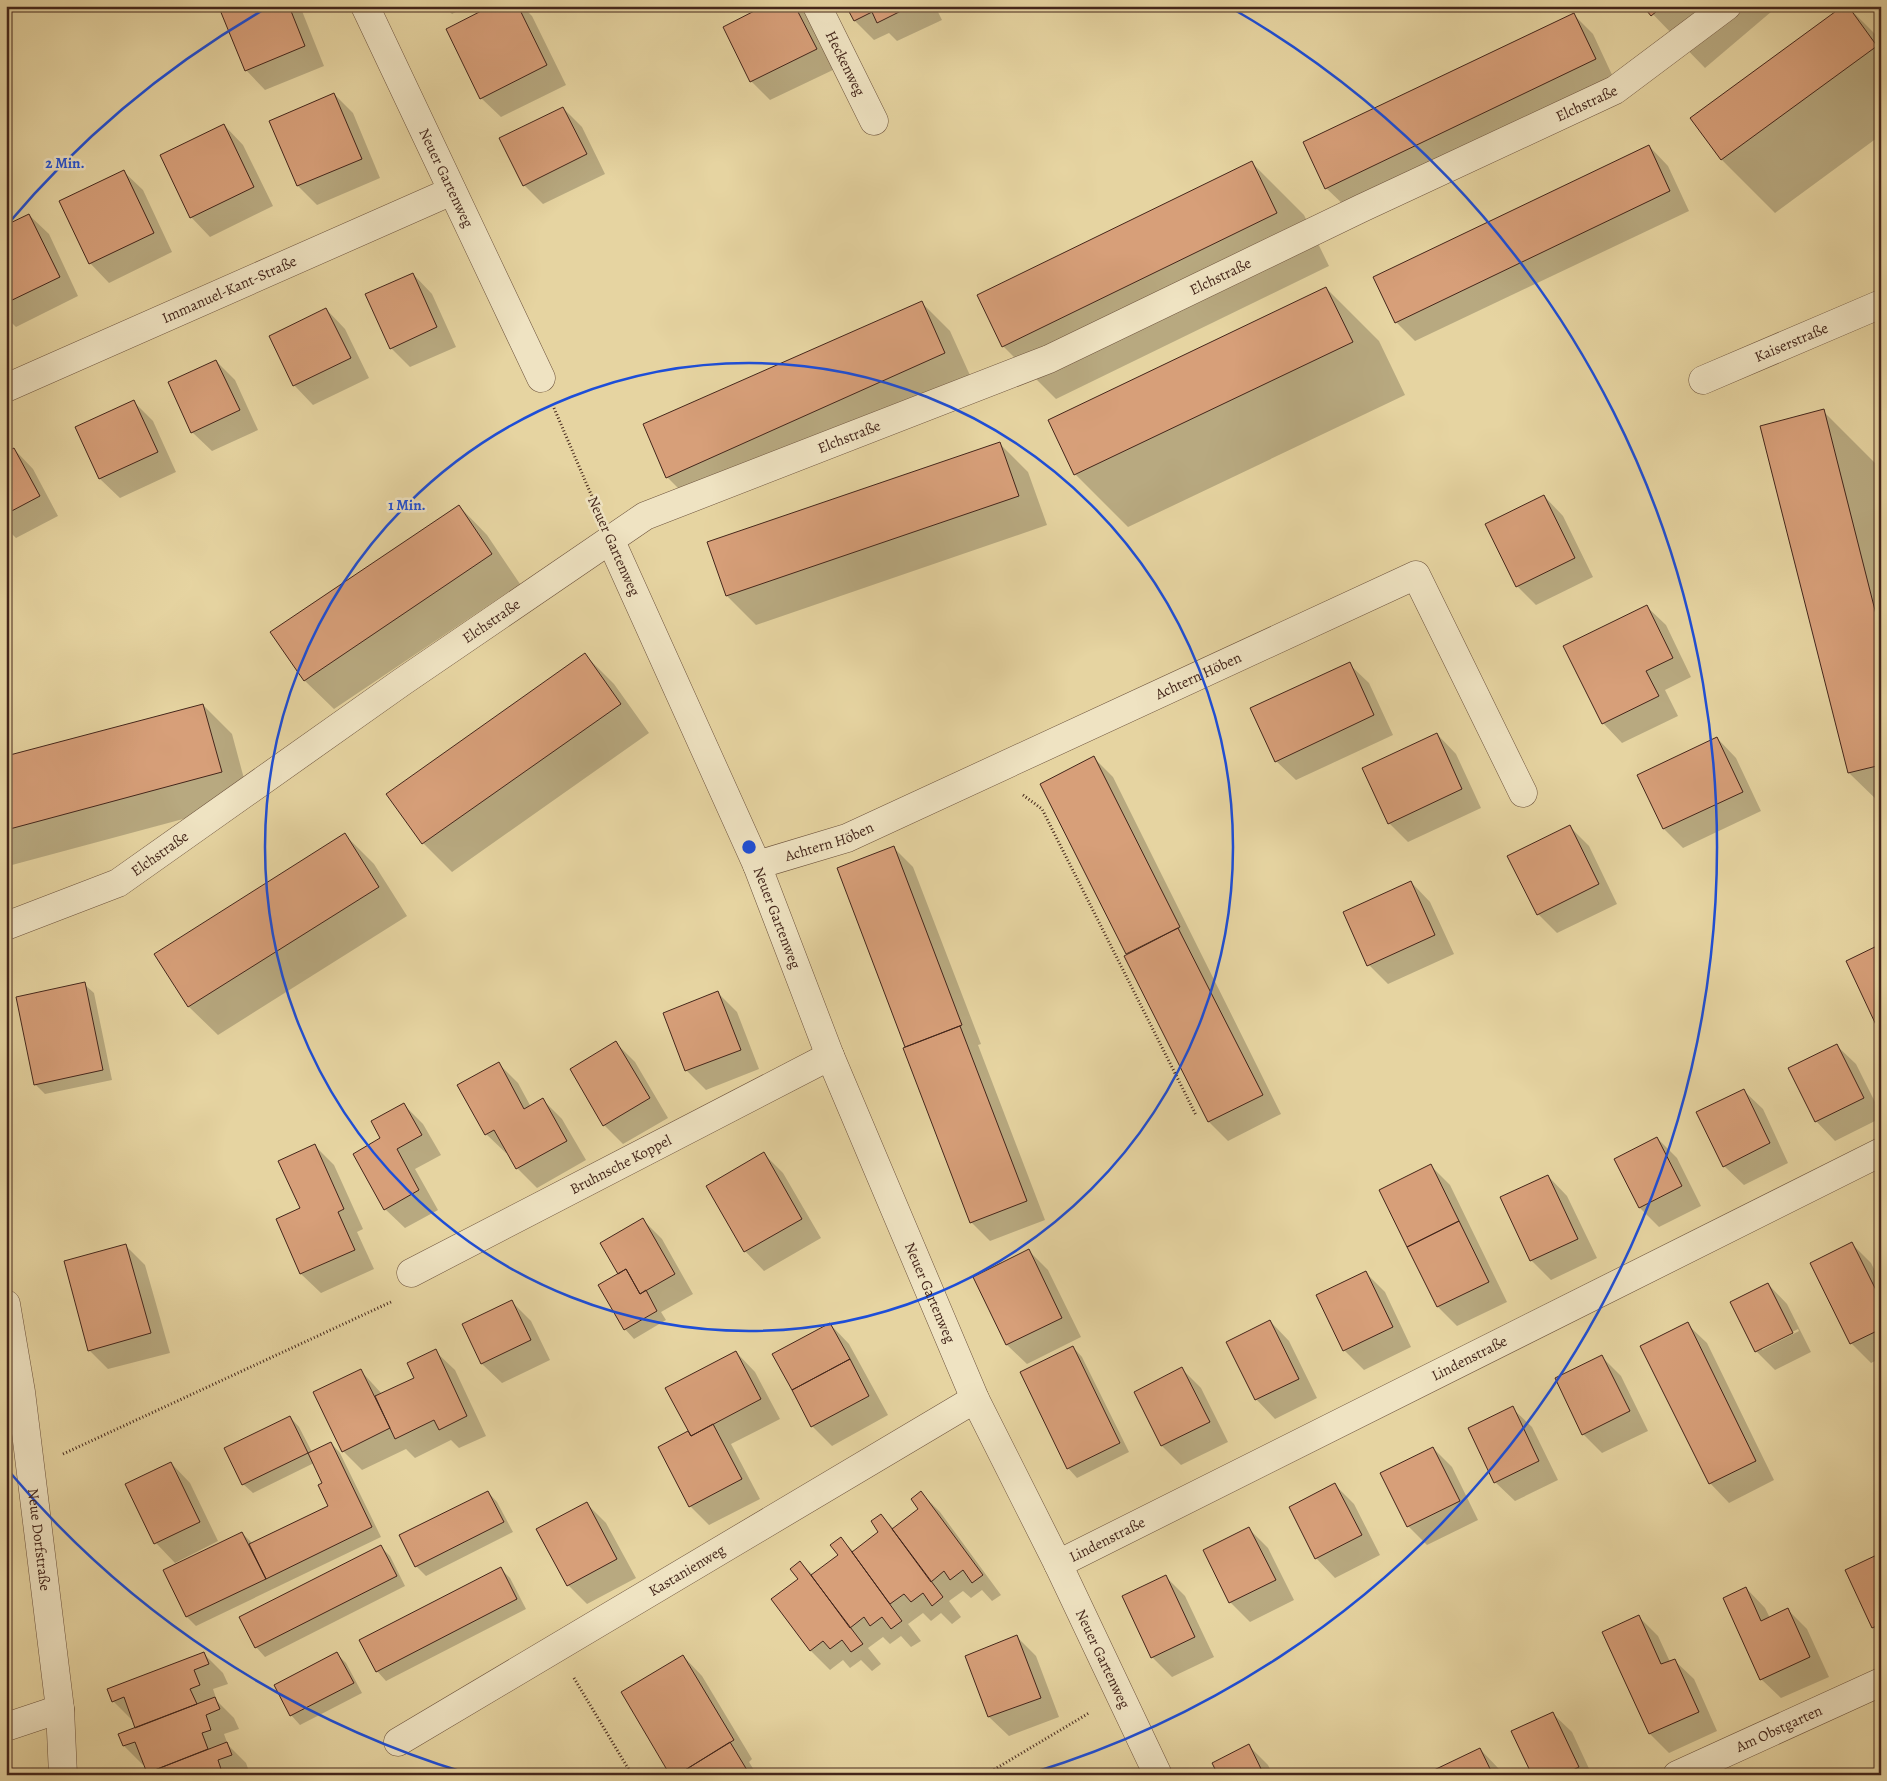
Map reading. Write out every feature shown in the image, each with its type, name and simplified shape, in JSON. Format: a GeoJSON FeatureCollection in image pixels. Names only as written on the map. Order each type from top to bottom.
{"type":"FeatureCollection","features":[{"type":"Feature","properties":{"kind":"street","name":"Neuer Gartenweg"},"geometry":{"type":"LineString","coordinates":[[365,6],[541,378]]}},
{"type":"Feature","properties":{"kind":"street","name":"Heckenweg"},"geometry":{"type":"LineString","coordinates":[[817,6],[874,121]]}},
{"type":"Feature","properties":{"kind":"street","name":"Elchstraße"},"geometry":{"type":"LineString","coordinates":[[6,926],[118,883],[402,682],[645,516],[1049,359],[1354,212],[1615,90],[1727,6]]}},
{"type":"Feature","properties":{"kind":"street","name":"Immanuel-Kant-Straße"},"geometry":{"type":"LineString","coordinates":[[6,388],[452,191]]}},
{"type":"Feature","properties":{"kind":"street","name":"Kaiserstraße"},"geometry":{"type":"LineString","coordinates":[[1703,380],[1881,304]]}},
{"type":"Feature","properties":{"kind":"street","name":"Neuer Gartenweg"},"geometry":{"type":"LineString","coordinates":[[610,539],[757,865],[830,1056],[975,1399],[1058,1564],[1158,1775]]}},
{"type":"Feature","properties":{"kind":"street","name":"Achtern Höben"},"geometry":{"type":"LineString","coordinates":[[757,865],[847,838],[1416,575],[1523,793]]}},
{"type":"Feature","properties":{"kind":"street","name":"Bruhnsche Koppel"},"geometry":{"type":"LineString","coordinates":[[411,1273],[830,1056]]}},
{"type":"Feature","properties":{"kind":"street","name":"Lindenstraße"},"geometry":{"type":"LineString","coordinates":[[1058,1564],[1881,1152]]}},
{"type":"Feature","properties":{"kind":"street","name":"Neue Dorfstraße"},"geometry":{"type":"LineString","coordinates":[[6,1304],[21,1392],[60,1709],[63,1775]]}},
{"type":"Feature","properties":{"kind":"street","name":"Kastanienweg"},"geometry":{"type":"LineString","coordinates":[[398,1742],[975,1399]]}},
{"type":"Feature","properties":{"kind":"street","name":"Am Obstgarten"},"geometry":{"type":"LineString","coordinates":[[1677,1775],[1881,1682]]}},
{"type":"Feature","properties":{"kind":"street"},"geometry":{"type":"LineString","coordinates":[[6,1727],[60,1709]]}},
{"type":"Feature","properties":{"kind":"path","name":"Neuer Gartenweg"},"geometry":{"type":"LineString","coordinates":[[541,378],[610,539]]}},
{"type":"Feature","properties":{"kind":"path"},"geometry":{"type":"LineString","coordinates":[[989,772],[1042,808],[1196,1115]]}},
{"type":"Feature","properties":{"kind":"path"},"geometry":{"type":"LineString","coordinates":[[30,1469],[393,1301],[411,1273]]}},
{"type":"Feature","properties":{"kind":"path"},"geometry":{"type":"LineString","coordinates":[[555,1648],[632,1775]]}},
{"type":"Feature","properties":{"kind":"path"},"geometry":{"type":"LineString","coordinates":[[985,1775],[1120,1694]]}},
{"type":"Feature","properties":{"kind":"building"},"geometry":{"type":"Polygon","coordinates":[[[230,6],[289,6],[305,46],[245,71],[220,10],[230,6]]]}},
{"type":"Feature","properties":{"kind":"building"},"geometry":{"type":"Polygon","coordinates":[[[491,6],[518,6],[547,65],[480,99],[446,29],[491,6]]]}},
{"type":"Feature","properties":{"kind":"building"},"geometry":{"type":"Polygon","coordinates":[[[764,6],[795,6],[817,49],[750,82],[723,27],[764,6]]]}},
{"type":"Feature","properties":{"kind":"building"},"geometry":{"type":"Polygon","coordinates":[[[846,6],[911,6],[877,23],[872,12],[854,21],[846,6]]]}},
{"type":"Feature","properties":{"kind":"building"},"geometry":{"type":"Polygon","coordinates":[[[1643,6],[1663,6],[1651,16],[1643,6]]]}},
{"type":"Feature","properties":{"kind":"building"},"geometry":{"type":"Polygon","coordinates":[[[1843,6],[1848,6],[1877,46],[1721,160],[1690,118],[1843,6]]]}},
{"type":"Feature","properties":{"kind":"building"},"geometry":{"type":"Polygon","coordinates":[[[1574,13],[1596,59],[1325,189],[1303,142],[1574,13]]]}},
{"type":"Feature","properties":{"kind":"building"},"geometry":{"type":"Polygon","coordinates":[[[334,93],[362,159],[297,186],[269,121],[334,93]]]}},
{"type":"Feature","properties":{"kind":"building"},"geometry":{"type":"Polygon","coordinates":[[[563,107],[587,154],[523,186],[499,138],[563,107]]]}},
{"type":"Feature","properties":{"kind":"building"},"geometry":{"type":"Polygon","coordinates":[[[224,124],[254,187],[190,218],[160,155],[224,124]]]}},
{"type":"Feature","properties":{"kind":"building"},"geometry":{"type":"Polygon","coordinates":[[[1649,145],[1670,191],[1395,323],[1373,277],[1649,145]]]}},
{"type":"Feature","properties":{"kind":"building"},"geometry":{"type":"Polygon","coordinates":[[[1252,161],[1277,213],[1002,347],[977,295],[1252,161]]]}},
{"type":"Feature","properties":{"kind":"building"},"geometry":{"type":"Polygon","coordinates":[[[124,170],[154,233],[89,264],[59,201],[124,170]]]}},
{"type":"Feature","properties":{"kind":"building"},"geometry":{"type":"Polygon","coordinates":[[[29,214],[60,277],[6,303],[6,225],[29,214]]]}},
{"type":"Feature","properties":{"kind":"building"},"geometry":{"type":"Polygon","coordinates":[[[413,273],[437,327],[390,349],[365,294],[413,273]]]}},
{"type":"Feature","properties":{"kind":"building"},"geometry":{"type":"Polygon","coordinates":[[[1326,287],[1353,342],[1074,475],[1048,420],[1326,287]]]}},
{"type":"Feature","properties":{"kind":"building"},"geometry":{"type":"Polygon","coordinates":[[[922,301],[945,353],[666,478],[643,424],[922,301]]]}},
{"type":"Feature","properties":{"kind":"building"},"geometry":{"type":"Polygon","coordinates":[[[326,308],[351,358],[293,386],[269,336],[326,308]]]}},
{"type":"Feature","properties":{"kind":"building"},"geometry":{"type":"Polygon","coordinates":[[[216,360],[240,410],[191,433],[168,382],[216,360]]]}},
{"type":"Feature","properties":{"kind":"building"},"geometry":{"type":"Polygon","coordinates":[[[134,400],[158,452],[99,479],[75,427],[134,400]]]}},
{"type":"Feature","properties":{"kind":"building"},"geometry":{"type":"Polygon","coordinates":[[[1824,409],[1881,634],[1881,765],[1848,773],[1760,426],[1824,409]]]}},
{"type":"Feature","properties":{"kind":"building"},"geometry":{"type":"Polygon","coordinates":[[[1000,442],[1019,496],[726,596],[707,542],[1000,442]]]}},
{"type":"Feature","properties":{"kind":"building"},"geometry":{"type":"Polygon","coordinates":[[[14,448],[40,496],[6,514],[6,452],[14,448]]]}},
{"type":"Feature","properties":{"kind":"building"},"geometry":{"type":"Polygon","coordinates":[[[1544,495],[1575,558],[1516,587],[1485,524],[1544,495]]]}},
{"type":"Feature","properties":{"kind":"building"},"geometry":{"type":"Polygon","coordinates":[[[459,505],[492,554],[304,681],[270,632],[459,505]]]}},
{"type":"Feature","properties":{"kind":"building"},"geometry":{"type":"Polygon","coordinates":[[[1647,605],[1673,658],[1646,671],[1659,696],[1602,724],[1563,646],[1647,605]]]}},
{"type":"Feature","properties":{"kind":"building"},"geometry":{"type":"Polygon","coordinates":[[[585,653],[621,704],[422,844],[386,794],[585,653]]]}},
{"type":"Feature","properties":{"kind":"building"},"geometry":{"type":"Polygon","coordinates":[[[1350,662],[1374,715],[1275,762],[1250,708],[1350,662]]]}},
{"type":"Feature","properties":{"kind":"building"},"geometry":{"type":"Polygon","coordinates":[[[203,704],[222,772],[6,830],[6,756],[203,704]]]}},
{"type":"Feature","properties":{"kind":"building"},"geometry":{"type":"Polygon","coordinates":[[[1437,733],[1462,789],[1388,824],[1362,768],[1437,733]]]}},
{"type":"Feature","properties":{"kind":"building"},"geometry":{"type":"Polygon","coordinates":[[[1717,737],[1743,792],[1663,829],[1637,775],[1717,737]]]}},
{"type":"Feature","properties":{"kind":"building"},"geometry":{"type":"Polygon","coordinates":[[[1094,756],[1180,927],[1126,954],[1040,784],[1094,756]]]}},
{"type":"Feature","properties":{"kind":"building"},"geometry":{"type":"Polygon","coordinates":[[[1570,825],[1599,884],[1537,915],[1507,856],[1570,825]]]}},
{"type":"Feature","properties":{"kind":"building"},"geometry":{"type":"Polygon","coordinates":[[[345,833],[379,887],[188,1007],[154,954],[345,833]]]}},
{"type":"Feature","properties":{"kind":"building"},"geometry":{"type":"Polygon","coordinates":[[[894,846],[962,1025],[905,1047],[837,868],[894,846]]]}},
{"type":"Feature","properties":{"kind":"building"},"geometry":{"type":"Polygon","coordinates":[[[1411,881],[1435,935],[1367,966],[1343,912],[1411,881]]]}},
{"type":"Feature","properties":{"kind":"building"},"geometry":{"type":"Polygon","coordinates":[[[1178,928],[1263,1095],[1208,1122],[1124,956],[1178,928]]]}},
{"type":"Feature","properties":{"kind":"building"},"geometry":{"type":"Polygon","coordinates":[[[1881,944],[1881,1025],[1877,1027],[1846,961],[1881,944]]]}},
{"type":"Feature","properties":{"kind":"building"},"geometry":{"type":"Polygon","coordinates":[[[85,982],[103,1070],[34,1085],[16,997],[85,982]]]}},
{"type":"Feature","properties":{"kind":"building"},"geometry":{"type":"Polygon","coordinates":[[[718,991],[741,1050],[685,1071],[663,1013],[718,991]]]}},
{"type":"Feature","properties":{"kind":"building"},"geometry":{"type":"Polygon","coordinates":[[[960,1026],[1027,1201],[970,1223],[903,1048],[960,1026]]]}},
{"type":"Feature","properties":{"kind":"building"},"geometry":{"type":"Polygon","coordinates":[[[616,1041],[650,1098],[603,1126],[570,1069],[616,1041]]]}},
{"type":"Feature","properties":{"kind":"building"},"geometry":{"type":"Polygon","coordinates":[[[1837,1044],[1864,1098],[1815,1122],[1788,1068],[1837,1044]]]}},
{"type":"Feature","properties":{"kind":"building"},"geometry":{"type":"Polygon","coordinates":[[[499,1062],[524,1109],[543,1098],[567,1141],[516,1169],[494,1130],[485,1135],[457,1085],[499,1062]]]}},
{"type":"Feature","properties":{"kind":"building"},"geometry":{"type":"Polygon","coordinates":[[[1744,1089],[1770,1143],[1723,1167],[1696,1112],[1744,1089]]]}},
{"type":"Feature","properties":{"kind":"building"},"geometry":{"type":"Polygon","coordinates":[[[404,1103],[422,1135],[397,1149],[419,1190],[384,1210],[353,1154],[380,1138],[371,1121],[404,1103]]]}},
{"type":"Feature","properties":{"kind":"building"},"geometry":{"type":"Polygon","coordinates":[[[1657,1137],[1682,1186],[1639,1208],[1614,1159],[1657,1137]]]}},
{"type":"Feature","properties":{"kind":"building"},"geometry":{"type":"Polygon","coordinates":[[[315,1144],[344,1209],[338,1212],[355,1250],[300,1274],[276,1219],[300,1208],[278,1161],[315,1144]]]}},
{"type":"Feature","properties":{"kind":"building"},"geometry":{"type":"Polygon","coordinates":[[[764,1152],[802,1219],[744,1252],[706,1186],[764,1152]]]}},
{"type":"Feature","properties":{"kind":"building"},"geometry":{"type":"Polygon","coordinates":[[[1431,1164],[1459,1221],[1407,1247],[1379,1190],[1431,1164]]]}},
{"type":"Feature","properties":{"kind":"building"},"geometry":{"type":"Polygon","coordinates":[[[1548,1175],[1578,1239],[1530,1261],[1500,1197],[1548,1175]]]}},
{"type":"Feature","properties":{"kind":"building"},"geometry":{"type":"Polygon","coordinates":[[[643,1218],[675,1274],[640,1294],[626,1269],[618,1274],[600,1243],[643,1218]]]}},
{"type":"Feature","properties":{"kind":"building"},"geometry":{"type":"Polygon","coordinates":[[[1459,1221],[1489,1282],[1437,1307],[1407,1247],[1459,1221]]]}},
{"type":"Feature","properties":{"kind":"building"},"geometry":{"type":"Polygon","coordinates":[[[1852,1242],[1881,1300],[1881,1329],[1850,1344],[1810,1263],[1852,1242]]]}},
{"type":"Feature","properties":{"kind":"building"},"geometry":{"type":"Polygon","coordinates":[[[126,1244],[151,1333],[88,1351],[64,1261],[126,1244]]]}},
{"type":"Feature","properties":{"kind":"building"},"geometry":{"type":"Polygon","coordinates":[[[1029,1249],[1062,1318],[1006,1345],[973,1277],[1029,1249]]]}},
{"type":"Feature","properties":{"kind":"building"},"geometry":{"type":"Polygon","coordinates":[[[626,1269],[640,1294],[646,1290],[657,1311],[624,1330],[598,1285],[626,1269]]]}},
{"type":"Feature","properties":{"kind":"building"},"geometry":{"type":"Polygon","coordinates":[[[1366,1271],[1393,1327],[1343,1351],[1316,1295],[1366,1271]]]}},
{"type":"Feature","properties":{"kind":"building"},"geometry":{"type":"Polygon","coordinates":[[[1768,1283],[1793,1333],[1755,1352],[1730,1302],[1768,1283]]]}},
{"type":"Feature","properties":{"kind":"building"},"geometry":{"type":"Polygon","coordinates":[[[512,1300],[531,1340],[481,1364],[462,1324],[512,1300]]]}},
{"type":"Feature","properties":{"kind":"building"},"geometry":{"type":"Polygon","coordinates":[[[1270,1320],[1299,1379],[1255,1400],[1226,1342],[1270,1320]]]}},
{"type":"Feature","properties":{"kind":"building"},"geometry":{"type":"Polygon","coordinates":[[[1688,1322],[1756,1461],[1709,1484],[1640,1346],[1688,1322]]]}},
{"type":"Feature","properties":{"kind":"building"},"geometry":{"type":"Polygon","coordinates":[[[830,1323],[850,1359],[792,1390],[772,1354],[830,1323]]]}},
{"type":"Feature","properties":{"kind":"building"},"geometry":{"type":"Polygon","coordinates":[[[1073,1346],[1120,1443],[1067,1469],[1020,1372],[1073,1346]]]}},
{"type":"Feature","properties":{"kind":"building"},"geometry":{"type":"Polygon","coordinates":[[[436,1349],[467,1416],[439,1430],[434,1420],[395,1439],[375,1396],[414,1378],[407,1363],[436,1349]]]}},
{"type":"Feature","properties":{"kind":"building"},"geometry":{"type":"Polygon","coordinates":[[[736,1351],[761,1399],[691,1436],[665,1388],[736,1351]]]}},
{"type":"Feature","properties":{"kind":"building"},"geometry":{"type":"Polygon","coordinates":[[[1602,1355],[1630,1411],[1582,1435],[1555,1378],[1602,1355]]]}},
{"type":"Feature","properties":{"kind":"building"},"geometry":{"type":"Polygon","coordinates":[[[850,1359],[869,1396],[811,1427],[792,1390],[850,1359]]]}},
{"type":"Feature","properties":{"kind":"building"},"geometry":{"type":"Polygon","coordinates":[[[1182,1367],[1210,1422],[1161,1446],[1134,1392],[1182,1367]]]}},
{"type":"Feature","properties":{"kind":"building"},"geometry":{"type":"Polygon","coordinates":[[[361,1369],[390,1428],[342,1452],[313,1392],[361,1369]]]}},
{"type":"Feature","properties":{"kind":"building"},"geometry":{"type":"Polygon","coordinates":[[[1513,1406],[1539,1461],[1494,1483],[1468,1428],[1513,1406]]]}},
{"type":"Feature","properties":{"kind":"building"},"geometry":{"type":"Polygon","coordinates":[[[290,1416],[308,1453],[242,1485],[224,1448],[290,1416]]]}},
{"type":"Feature","properties":{"kind":"building"},"geometry":{"type":"Polygon","coordinates":[[[713,1424],[742,1479],[689,1507],[658,1447],[688,1431],[691,1436],[713,1424]]]}},
{"type":"Feature","properties":{"kind":"building"},"geometry":{"type":"Polygon","coordinates":[[[331,1442],[372,1527],[266,1579],[249,1544],[328,1506],[318,1485],[322,1483],[308,1453],[331,1442]]]}},
{"type":"Feature","properties":{"kind":"building"},"geometry":{"type":"Polygon","coordinates":[[[1433,1447],[1460,1501],[1407,1527],[1380,1473],[1433,1447]]]}},
{"type":"Feature","properties":{"kind":"building"},"geometry":{"type":"Polygon","coordinates":[[[171,1462],[200,1522],[154,1544],[125,1484],[171,1462]]]}},
{"type":"Feature","properties":{"kind":"building"},"geometry":{"type":"Polygon","coordinates":[[[1335,1483],[1362,1535],[1315,1559],[1289,1507],[1335,1483]]]}},
{"type":"Feature","properties":{"kind":"building"},"geometry":{"type":"Polygon","coordinates":[[[488,1491],[504,1522],[415,1567],[399,1535],[488,1491]]]}},
{"type":"Feature","properties":{"kind":"building"},"geometry":{"type":"Polygon","coordinates":[[[921,1491],[983,1575],[972,1583],[963,1570],[950,1580],[944,1571],[931,1582],[892,1529],[918,1509],[911,1499],[921,1491]]]}},
{"type":"Feature","properties":{"kind":"building"},"geometry":{"type":"Polygon","coordinates":[[[587,1502],[617,1559],[567,1586],[536,1529],[587,1502]]]}},
{"type":"Feature","properties":{"kind":"building"},"geometry":{"type":"Polygon","coordinates":[[[881,1514],[943,1597],[932,1606],[923,1593],[911,1602],[904,1594],[890,1604],[852,1552],[878,1532],[871,1521],[881,1514]]]}},
{"type":"Feature","properties":{"kind":"building"},"geometry":{"type":"Polygon","coordinates":[[[1249,1527],[1276,1580],[1229,1603],[1203,1550],[1249,1527]]]}},
{"type":"Feature","properties":{"kind":"building"},"geometry":{"type":"Polygon","coordinates":[[[242,1532],[266,1579],[186,1617],[163,1570],[242,1532]]]}},
{"type":"Feature","properties":{"kind":"building"},"geometry":{"type":"Polygon","coordinates":[[[841,1537],[902,1621],[891,1629],[882,1617],[870,1626],[864,1617],[850,1628],[811,1575],[838,1555],[830,1545],[841,1537]]]}},
{"type":"Feature","properties":{"kind":"building"},"geometry":{"type":"Polygon","coordinates":[[[381,1545],[397,1576],[255,1648],[239,1617],[381,1545]]]}},
{"type":"Feature","properties":{"kind":"building"},"geometry":{"type":"Polygon","coordinates":[[[1881,1553],[1881,1624],[1872,1628],[1845,1570],[1881,1553]]]}},
{"type":"Feature","properties":{"kind":"building"},"geometry":{"type":"Polygon","coordinates":[[[800,1561],[863,1644],[851,1652],[842,1640],[830,1649],[823,1641],[810,1651],[771,1599],[798,1579],[790,1569],[800,1561]]]}},
{"type":"Feature","properties":{"kind":"building"},"geometry":{"type":"Polygon","coordinates":[[[501,1567],[517,1599],[376,1672],[359,1640],[501,1567]]]}},
{"type":"Feature","properties":{"kind":"building"},"geometry":{"type":"Polygon","coordinates":[[[1166,1575],[1195,1637],[1151,1658],[1122,1596],[1166,1575]]]}},
{"type":"Feature","properties":{"kind":"building"},"geometry":{"type":"Polygon","coordinates":[[[1746,1587],[1761,1621],[1788,1608],[1810,1657],[1760,1680],[1723,1598],[1746,1587]]]}},
{"type":"Feature","properties":{"kind":"building"},"geometry":{"type":"Polygon","coordinates":[[[1639,1615],[1661,1664],[1675,1659],[1699,1712],[1649,1734],[1602,1632],[1639,1615]]]}},
{"type":"Feature","properties":{"kind":"building"},"geometry":{"type":"Polygon","coordinates":[[[1017,1635],[1041,1698],[988,1717],[965,1656],[1017,1635]]]}},
{"type":"Feature","properties":{"kind":"building"},"geometry":{"type":"Polygon","coordinates":[[[204,1652],[209,1664],[194,1670],[200,1685],[190,1689],[197,1704],[135,1728],[124,1697],[112,1702],[107,1689],[204,1652]]]}},
{"type":"Feature","properties":{"kind":"building"},"geometry":{"type":"Polygon","coordinates":[[[337,1652],[354,1683],[290,1716],[274,1685],[337,1652]]]}},
{"type":"Feature","properties":{"kind":"building"},"geometry":{"type":"Polygon","coordinates":[[[683,1655],[734,1740],[677,1775],[670,1775],[621,1692],[683,1655]]]}},
{"type":"Feature","properties":{"kind":"building"},"geometry":{"type":"Polygon","coordinates":[[[215,1697],[220,1709],[206,1715],[211,1730],[202,1733],[208,1749],[147,1773],[135,1742],[123,1746],[118,1734],[215,1697]]]}},
{"type":"Feature","properties":{"kind":"building"},"geometry":{"type":"Polygon","coordinates":[[[1553,1712],[1579,1767],[1563,1775],[1532,1775],[1511,1731],[1553,1712]]]}},
{"type":"Feature","properties":{"kind":"building"},"geometry":{"type":"Polygon","coordinates":[[[227,1742],[232,1755],[218,1760],[223,1775],[142,1775],[227,1742]]]}},
{"type":"Feature","properties":{"kind":"building"},"geometry":{"type":"Polygon","coordinates":[[[730,1742],[750,1775],[677,1775],[730,1742]]]}},
{"type":"Feature","properties":{"kind":"building"},"geometry":{"type":"Polygon","coordinates":[[[1249,1744],[1264,1775],[1218,1775],[1212,1763],[1249,1744]]]}},
{"type":"Feature","properties":{"kind":"building"},"geometry":{"type":"Polygon","coordinates":[[[1480,1748],[1493,1775],[1436,1775],[1434,1770],[1480,1748]]]}}]}
